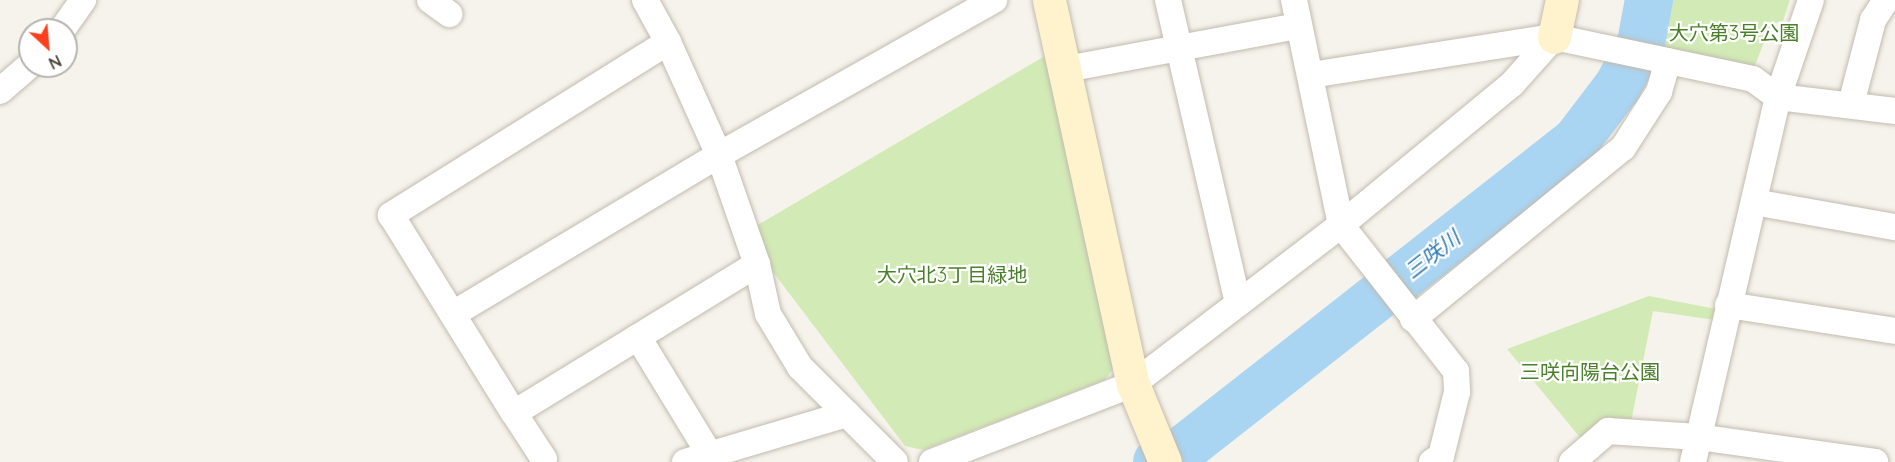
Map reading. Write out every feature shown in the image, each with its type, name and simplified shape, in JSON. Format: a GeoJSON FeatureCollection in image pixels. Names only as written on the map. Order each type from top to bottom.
{"type":"FeatureCollection","features":[{"type":"Feature","properties":{"kind":"street"},"geometry":{"type":"LineString","coordinates":[[70,18],[83,0]]}},
{"type":"Feature","properties":{"kind":"street"},"geometry":{"type":"LineString","coordinates":[[645,0],[668,42],[719,155],[757,264],[768,314],[800,368],[896,462]]}},
{"type":"Feature","properties":{"kind":"street"},"geometry":{"type":"LineString","coordinates":[[453,314],[719,155],[994,0]]}},
{"type":"Feature","properties":{"kind":"street"},"geometry":{"type":"LineString","coordinates":[[1049,0],[1066,69],[1133,384],[1165,462]]}},
{"type":"Feature","properties":{"kind":"street"},"geometry":{"type":"LineString","coordinates":[[1168,0],[1238,303]]}},
{"type":"Feature","properties":{"kind":"street"},"geometry":{"type":"LineString","coordinates":[[1294,0],[1341,225],[1456,371],[1457,392],[1441,456],[1432,462]]}},
{"type":"Feature","properties":{"kind":"street"},"geometry":{"type":"LineString","coordinates":[[932,462],[1133,384],[1341,225],[1512,84],[1554,37],[1562,0]]}},
{"type":"Feature","properties":{"kind":"street"},"geometry":{"type":"LineString","coordinates":[[1693,462],[1778,97],[1811,0]]}},
{"type":"Feature","properties":{"kind":"street"},"geometry":{"type":"LineString","coordinates":[[1851,104],[1873,20],[1886,0]]}},
{"type":"Feature","properties":{"kind":"street"},"geometry":{"type":"LineString","coordinates":[[1066,69],[1299,26]]}},
{"type":"Feature","properties":{"kind":"street"},"geometry":{"type":"LineString","coordinates":[[1311,75],[1554,37],[1753,79],[1778,97],[1895,111]]}},
{"type":"Feature","properties":{"kind":"street"},"geometry":{"type":"LineString","coordinates":[[544,459],[391,215],[668,42]]}},
{"type":"Feature","properties":{"kind":"street"},"geometry":{"type":"LineString","coordinates":[[1413,319],[1623,148],[1659,92],[1646,57]]}},
{"type":"Feature","properties":{"kind":"street"},"geometry":{"type":"LineString","coordinates":[[0,92],[18,76]]}},
{"type":"Feature","properties":{"kind":"street"},"geometry":{"type":"LineString","coordinates":[[1754,202],[1895,227]]}},
{"type":"Feature","properties":{"kind":"street"},"geometry":{"type":"LineString","coordinates":[[514,413],[757,264]]}},
{"type":"Feature","properties":{"kind":"street"},"geometry":{"type":"LineString","coordinates":[[1728,305],[1895,331]]}},
{"type":"Feature","properties":{"kind":"street"},"geometry":{"type":"LineString","coordinates":[[638,337],[710,455]]}},
{"type":"Feature","properties":{"kind":"street"},"geometry":{"type":"LineString","coordinates":[[685,462],[847,414]]}},
{"type":"Feature","properties":{"kind":"street"},"geometry":{"type":"LineString","coordinates":[[1572,462],[1608,431],[1698,437],[1875,462]]}},
{"type":"Feature","properties":{"kind":"green space","name":"大穴第3号公園"},"geometry":{"type":"Polygon","coordinates":[[[1658,0],[1790,0],[1783,21],[1771,24],[1754,68],[1647,46],[1658,0]]]}},
{"type":"Feature","properties":{"kind":"green space","name":"大穴北3丁目緑地"},"geometry":{"type":"Polygon","coordinates":[[[1050,53],[1115,366],[1105,380],[923,450],[905,446],[770,268],[756,226],[1050,53]]]}},
{"type":"Feature","properties":{"kind":"green space","name":"三咲向陽台公園"},"geometry":{"type":"Polygon","coordinates":[[[1649,296],[1716,309],[1715,320],[1653,311],[1631,422],[1583,441],[1507,349],[1649,296]]]}},
{"type":"Feature","properties":{"kind":"waterway","name":"三咲川"},"geometry":{"type":"LineString","coordinates":[[1157,462],[1176,455],[1576,141],[1618,86],[1641,43],[1649,0]]}}]}
